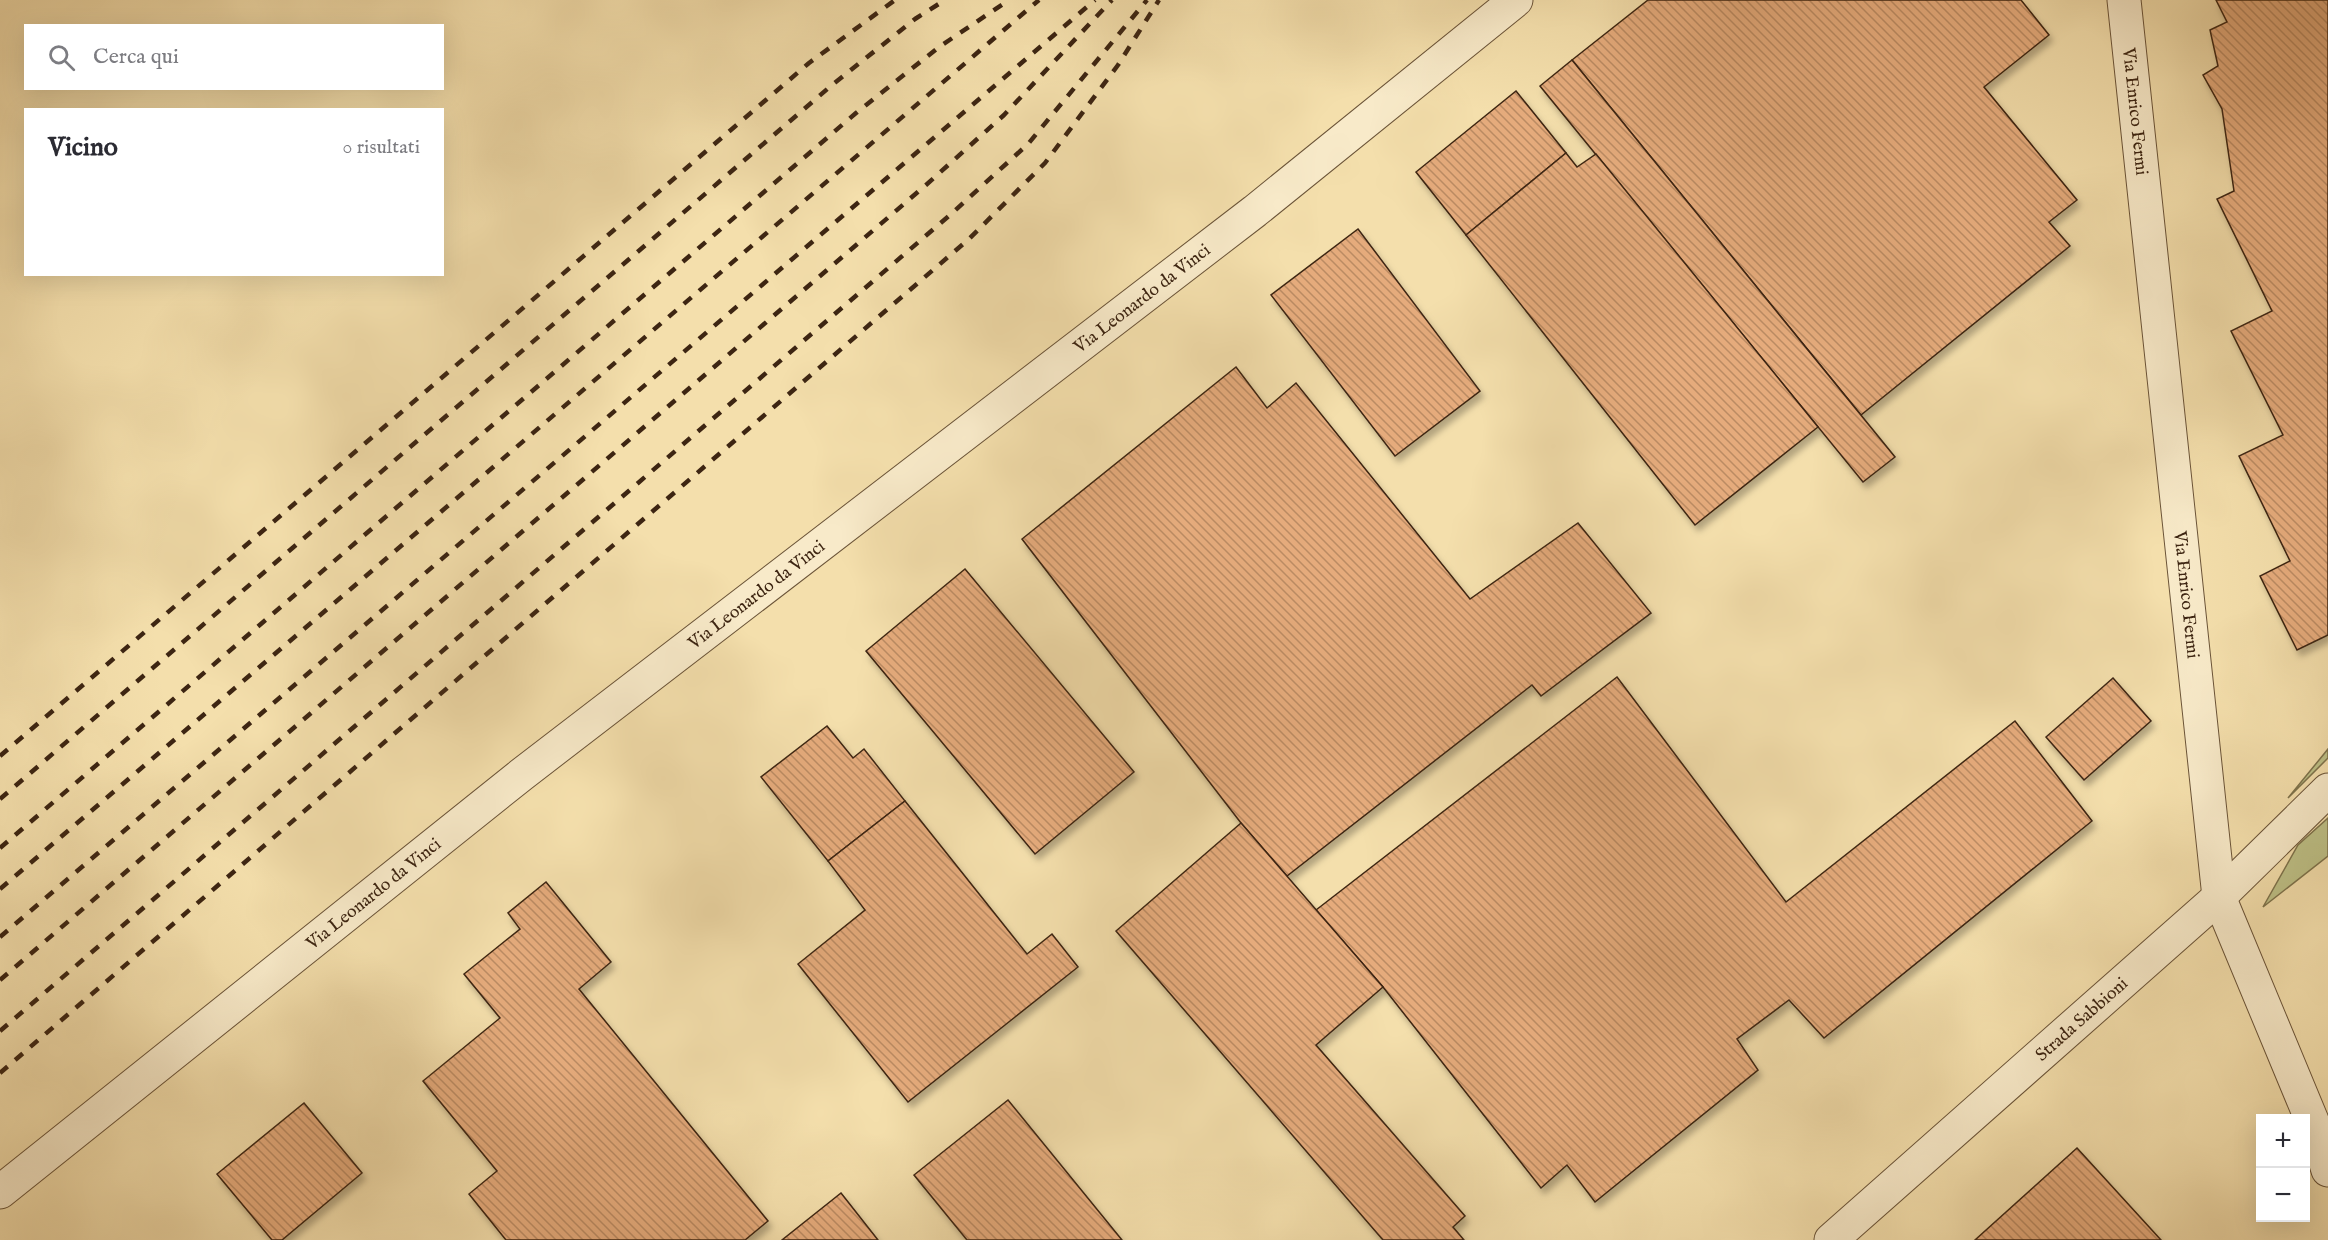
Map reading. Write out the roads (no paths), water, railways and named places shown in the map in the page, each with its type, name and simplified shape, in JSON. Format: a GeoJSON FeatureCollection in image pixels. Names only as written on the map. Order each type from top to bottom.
{"type":"FeatureCollection","features":[{"type":"Feature","properties":{"kind":"street","name":"Via Leonardo da Vinci"},"geometry":{"type":"LineString","coordinates":[[0,1192],[521,775],[1256,212],[1516,0]]}},
{"type":"Feature","properties":{"kind":"street","name":"Via Enrico Fermi"},"geometry":{"type":"LineString","coordinates":[[2124,0],[2219,897],[2315,1128],[2328,1170]]}},
{"type":"Feature","properties":{"kind":"street","name":"Strada Sabbioni"},"geometry":{"type":"LineString","coordinates":[[1831,1240],[2219,897],[2328,790]]}},
{"type":"Feature","properties":{"kind":"railway"},"geometry":{"type":"LineString","coordinates":[[0,756],[809,63],[895,0]]}},
{"type":"Feature","properties":{"kind":"railway"},"geometry":{"type":"LineString","coordinates":[[0,799],[832,85],[915,19],[945,0]]}},
{"type":"Feature","properties":{"kind":"railway"},"geometry":{"type":"LineString","coordinates":[[0,848],[856,113],[939,47],[1009,0]]}},
{"type":"Feature","properties":{"kind":"railway"},"geometry":{"type":"LineString","coordinates":[[0,889],[1039,0]]}},
{"type":"Feature","properties":{"kind":"railway"},"geometry":{"type":"LineString","coordinates":[[0,937],[1095,0]]}},
{"type":"Feature","properties":{"kind":"railway"},"geometry":{"type":"LineString","coordinates":[[0,980],[926,185],[1004,115],[1112,0]]}},
{"type":"Feature","properties":{"kind":"railway"},"geometry":{"type":"LineString","coordinates":[[0,1031],[950,215],[1028,144],[1147,0]]}},
{"type":"Feature","properties":{"kind":"railway"},"geometry":{"type":"LineString","coordinates":[[0,1073],[969,239],[1045,163],[1118,65],[1159,0]]}}]}
